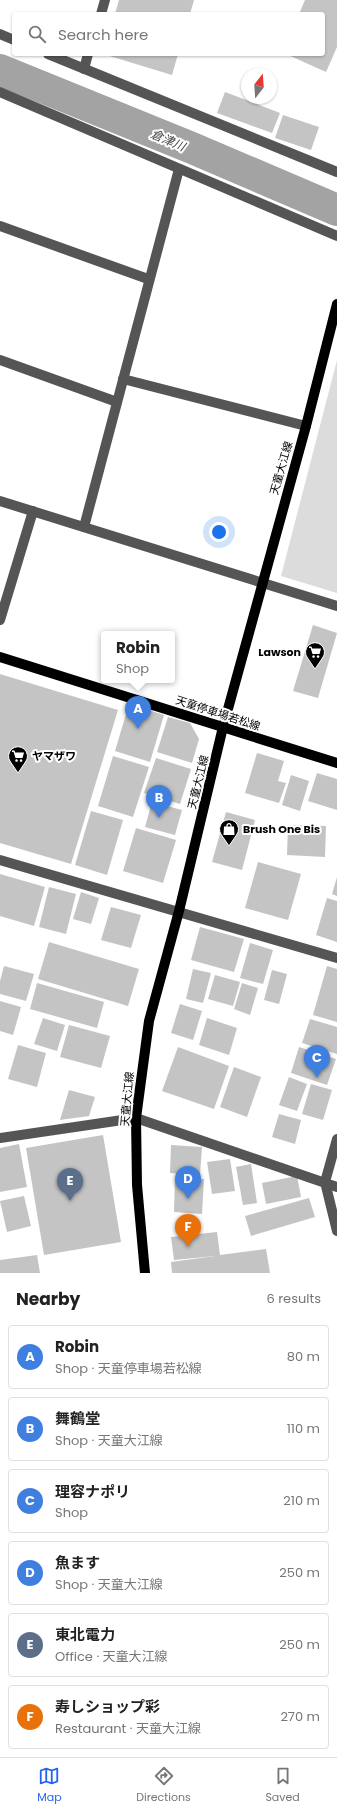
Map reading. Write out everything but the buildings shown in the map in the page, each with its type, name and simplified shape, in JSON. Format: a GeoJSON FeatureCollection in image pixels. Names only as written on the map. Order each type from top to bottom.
{"type":"FeatureCollection","features":[{"type":"Feature","properties":{"kind":"main road","name":"天童大江線"},"geometry":{"type":"LineString","coordinates":[[145,1273],[137,1186],[136,1118],[149,1021],[179,911],[223,727],[306,426],[337,304]]}},
{"type":"Feature","properties":{"kind":"main road","name":"天童停車場若松線"},"geometry":{"type":"LineString","coordinates":[[0,657],[337,764]]}},
{"type":"Feature","properties":{"kind":"lane"},"geometry":{"type":"LineString","coordinates":[[102,12],[105,0]]}},
{"type":"Feature","properties":{"kind":"lane"},"geometry":{"type":"LineString","coordinates":[[0,34],[12,39]]}},
{"type":"Feature","properties":{"kind":"lane"},"geometry":{"type":"LineString","coordinates":[[53,56],[337,172]]}},
{"type":"Feature","properties":{"kind":"lane"},"geometry":{"type":"LineString","coordinates":[[84,68],[87,56]]}},
{"type":"Feature","properties":{"kind":"lane"},"geometry":{"type":"LineString","coordinates":[[0,92],[337,236]]}},
{"type":"Feature","properties":{"kind":"lane"},"geometry":{"type":"LineString","coordinates":[[84,526],[148,279],[179,169]]}},
{"type":"Feature","properties":{"kind":"lane"},"geometry":{"type":"LineString","coordinates":[[0,226],[148,279]]}},
{"type":"Feature","properties":{"kind":"lane"},"geometry":{"type":"LineString","coordinates":[[0,360],[117,402]]}},
{"type":"Feature","properties":{"kind":"lane"},"geometry":{"type":"LineString","coordinates":[[122,379],[306,426]]}},
{"type":"Feature","properties":{"kind":"lane"},"geometry":{"type":"LineString","coordinates":[[0,501],[337,606]]}},
{"type":"Feature","properties":{"kind":"lane"},"geometry":{"type":"LineString","coordinates":[[0,620],[33,512]]}},
{"type":"Feature","properties":{"kind":"lane"},"geometry":{"type":"LineString","coordinates":[[0,860],[337,958]]}},
{"type":"Feature","properties":{"kind":"lane"},"geometry":{"type":"LineString","coordinates":[[0,1138],[136,1118],[337,1187]]}},
{"type":"Feature","properties":{"kind":"lane"},"geometry":{"type":"LineString","coordinates":[[337,1139],[324,1182],[337,1231]]}},
{"type":"Feature","properties":{"kind":"shaded area"},"geometry":{"type":"Polygon","coordinates":[[[337,360],[337,593],[281,576],[337,360]]]}},
{"type":"Feature","properties":{"kind":"waterway","name":"倉津川"},"geometry":{"type":"LineString","coordinates":[[0,70],[192,148],[337,210]]}},
{"type":"Feature","properties":{"kind":"place","name":"Lawson"},"geometry":{"type":"Point","coordinates":[315,669]}},
{"type":"Feature","properties":{"kind":"place","name":"Robin"},"geometry":{"type":"Point","coordinates":[138,729]}},
{"type":"Feature","properties":{"kind":"place","name":"ヤマザワ"},"geometry":{"type":"Point","coordinates":[18,773]}},
{"type":"Feature","properties":{"kind":"place","name":"舞鶴堂"},"geometry":{"type":"Point","coordinates":[159,818]}},
{"type":"Feature","properties":{"kind":"place","name":"Brush One Bis"},"geometry":{"type":"Point","coordinates":[229,846]}},
{"type":"Feature","properties":{"kind":"place","name":"理容ナポリ"},"geometry":{"type":"Point","coordinates":[317,1078]}},
{"type":"Feature","properties":{"kind":"place","name":"魚ます"},"geometry":{"type":"Point","coordinates":[188,1199]}},
{"type":"Feature","properties":{"kind":"place","name":"東北電力"},"geometry":{"type":"Point","coordinates":[70,1201]}},
{"type":"Feature","properties":{"kind":"place","name":"寿しショップ彩"},"geometry":{"type":"Point","coordinates":[188,1247]}}]}
